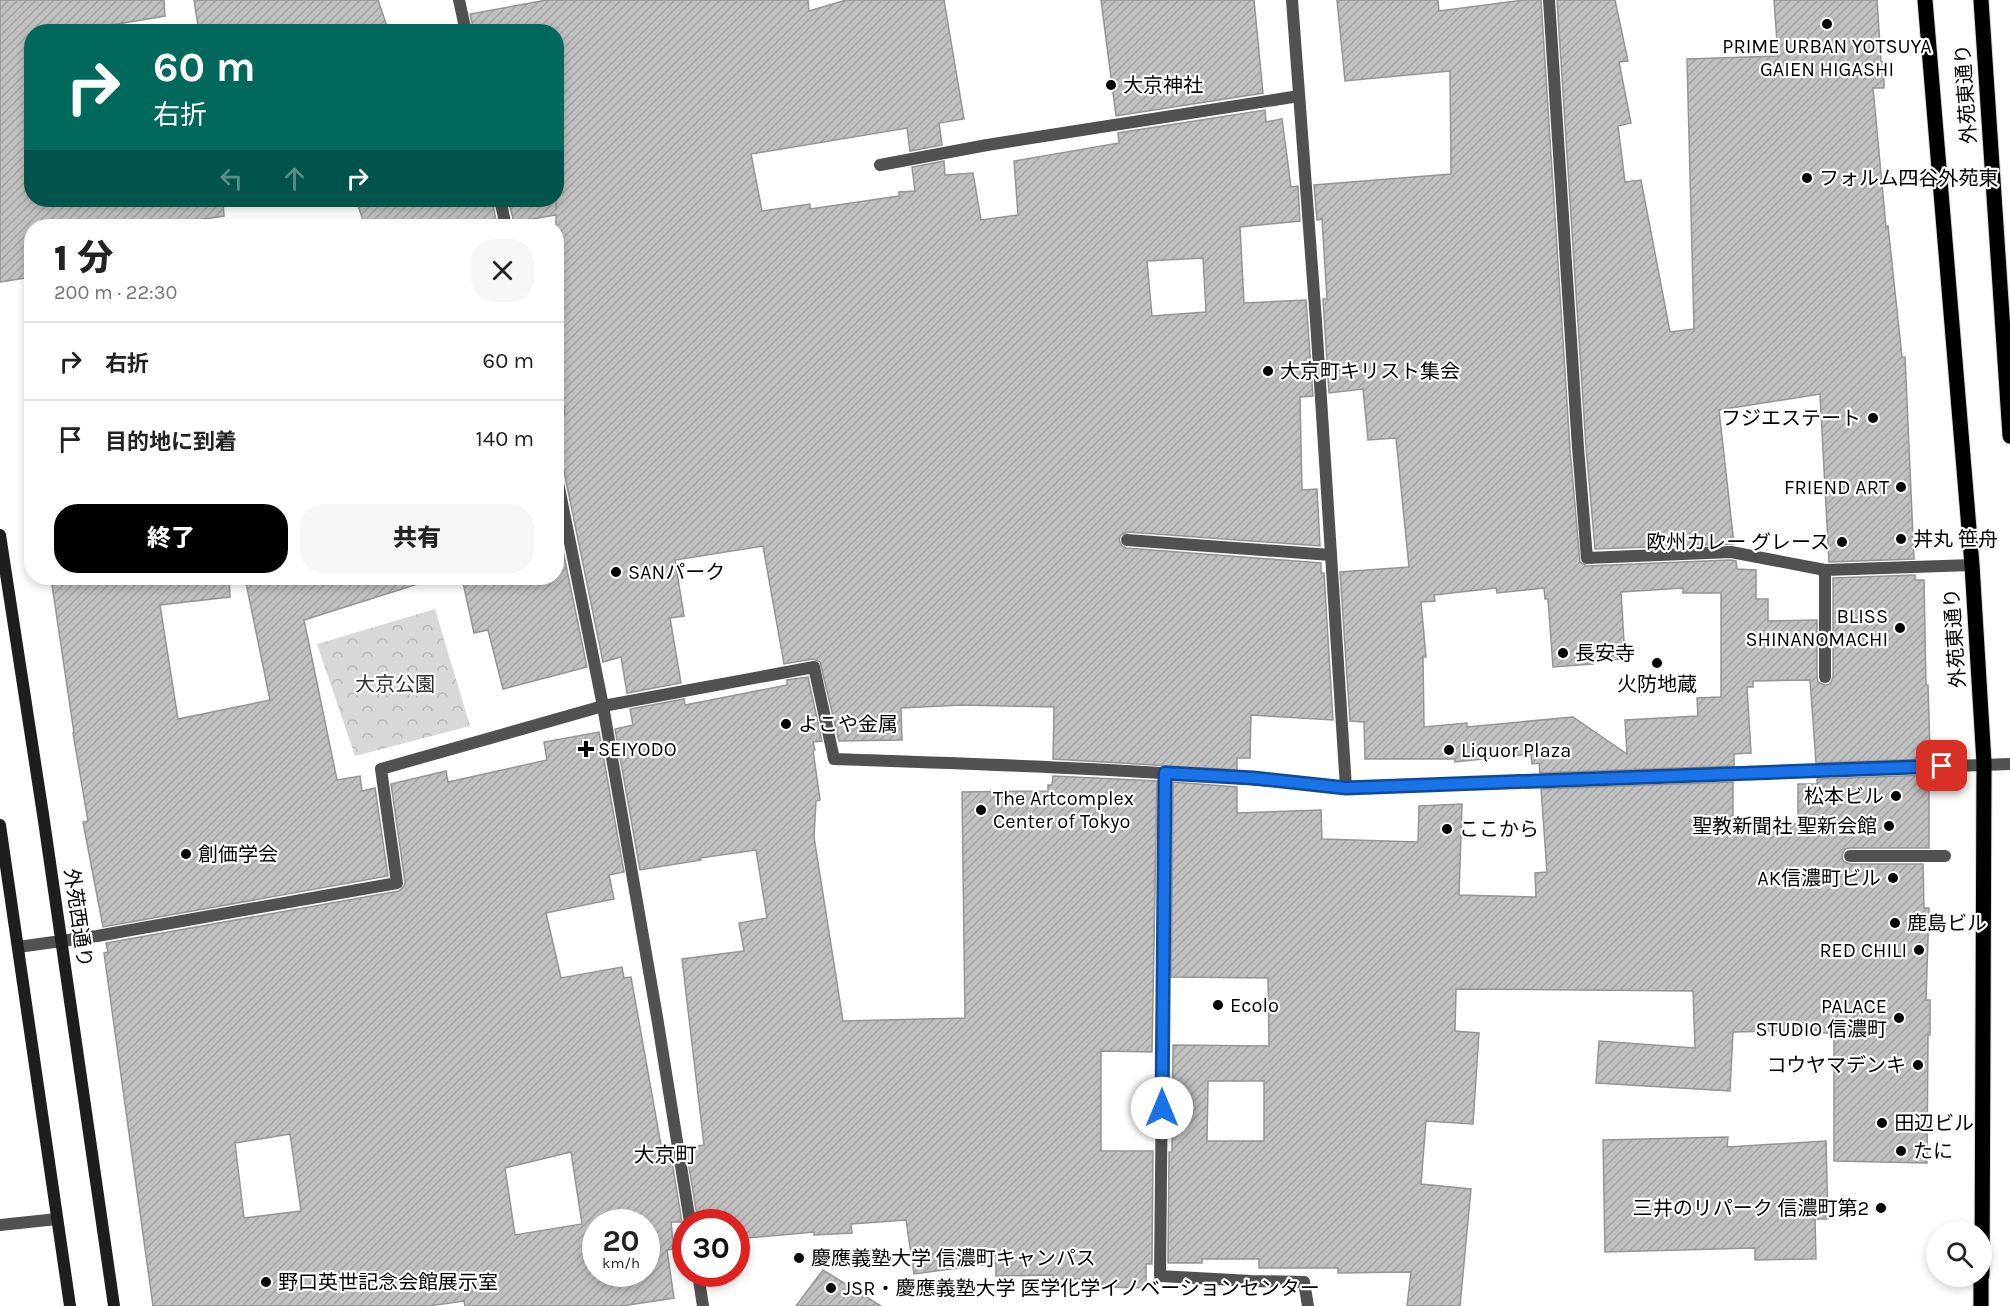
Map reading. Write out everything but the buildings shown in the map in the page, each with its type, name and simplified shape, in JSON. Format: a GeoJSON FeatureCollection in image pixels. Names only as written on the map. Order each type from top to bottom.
{"type":"FeatureCollection","features":[{"type":"Feature","properties":{"kind":"main road","name":"外苑東通り"},"geometry":{"type":"LineString","coordinates":[[1925,0],[1972,565],[1984,764],[1982,1221]]}},
{"type":"Feature","properties":{"kind":"main road","name":"外苑東通り"},"geometry":{"type":"LineString","coordinates":[[1981,0],[2010,436]]}},
{"type":"Feature","properties":{"kind":"main road","name":"外苑西通り"},"geometry":{"type":"LineString","coordinates":[[0,535],[114,1306]]}},
{"type":"Feature","properties":{"kind":"main road"},"geometry":{"type":"LineString","coordinates":[[0,825],[6,902],[18,947],[70,1306]]}},
{"type":"Feature","properties":{"kind":"main road","name":"外苑東通り"},"geometry":{"type":"LineString","coordinates":[[1981,1306],[1982,1287]]}},
{"type":"Feature","properties":{"kind":"street"},"geometry":{"type":"LineString","coordinates":[[459,0],[464,24]]}},
{"type":"Feature","properties":{"kind":"street"},"geometry":{"type":"LineString","coordinates":[[1292,0],[1346,788]]}},
{"type":"Feature","properties":{"kind":"street"},"geometry":{"type":"LineString","coordinates":[[1549,0],[1587,558],[1731,552],[1825,570],[1972,565]]}},
{"type":"Feature","properties":{"kind":"street"},"geometry":{"type":"LineString","coordinates":[[880,165],[999,143],[1299,96]]}},
{"type":"Feature","properties":{"kind":"street"},"geometry":{"type":"LineString","coordinates":[[564,512],[603,706],[688,1209]]}},
{"type":"Feature","properties":{"kind":"street"},"geometry":{"type":"LineString","coordinates":[[1127,540],[1331,555]]}},
{"type":"Feature","properties":{"kind":"street"},"geometry":{"type":"LineString","coordinates":[[1825,570],[1826,676]]}},
{"type":"Feature","properties":{"kind":"street"},"geometry":{"type":"LineString","coordinates":[[18,947],[97,936],[397,883],[381,768],[603,706],[814,667],[834,759],[1165,773],[1253,778],[1346,788],[2010,764]]}},
{"type":"Feature","properties":{"kind":"street"},"geometry":{"type":"LineString","coordinates":[[1165,773],[1160,1276],[1304,1282],[1308,1306]]}},
{"type":"Feature","properties":{"kind":"street"},"geometry":{"type":"LineString","coordinates":[[1850,855],[1945,856]]}},
{"type":"Feature","properties":{"kind":"street"},"geometry":{"type":"LineString","coordinates":[[0,1225],[57,1219]]}},
{"type":"Feature","properties":{"kind":"street"},"geometry":{"type":"LineString","coordinates":[[700,1287],[703,1306]]}},
{"type":"Feature","properties":{"kind":"green space","name":"大京公園"},"geometry":{"type":"Polygon","coordinates":[[[435,609],[470,726],[355,756],[317,644],[435,609]]]}},
{"type":"Feature","properties":{"kind":"place","name":"PRIME URBAN YOTSUYA GAIEN HIGASHI"},"geometry":{"type":"Point","coordinates":[1827,24]}},
{"type":"Feature","properties":{"kind":"place","name":"大京神社"},"geometry":{"type":"Point","coordinates":[1111,85]}},
{"type":"Feature","properties":{"kind":"place","name":"フォルム四谷外苑東"},"geometry":{"type":"Point","coordinates":[1807,178]}},
{"type":"Feature","properties":{"kind":"place","name":"大京町キリスト集会"},"geometry":{"type":"Point","coordinates":[1268,371]}},
{"type":"Feature","properties":{"kind":"place","name":"フジエステート"},"geometry":{"type":"Point","coordinates":[1873,418]}},
{"type":"Feature","properties":{"kind":"place","name":"FRIEND ART"},"geometry":{"type":"Point","coordinates":[1901,487]}},
{"type":"Feature","properties":{"kind":"place","name":"丼丸 笹舟"},"geometry":{"type":"Point","coordinates":[1901,539]}},
{"type":"Feature","properties":{"kind":"place","name":"欧州カレー グレース"},"geometry":{"type":"Point","coordinates":[1842,542]}},
{"type":"Feature","properties":{"kind":"place","name":"SANパーク"},"geometry":{"type":"Point","coordinates":[616,572]}},
{"type":"Feature","properties":{"kind":"place","name":"BLISS SHINANOMACHI"},"geometry":{"type":"Point","coordinates":[1900,628]}},
{"type":"Feature","properties":{"kind":"place","name":"長安寺"},"geometry":{"type":"Point","coordinates":[1563,653]}},
{"type":"Feature","properties":{"kind":"place","name":"火防地蔵"},"geometry":{"type":"Point","coordinates":[1657,663]}},
{"type":"Feature","properties":{"kind":"place","name":"よこや金属"},"geometry":{"type":"Point","coordinates":[786,724]}},
{"type":"Feature","properties":{"kind":"place","name":"SEIYODO"},"geometry":{"type":"Point","coordinates":[586,749]}},
{"type":"Feature","properties":{"kind":"place","name":"Liquor Plaza"},"geometry":{"type":"Point","coordinates":[1449,750]}},
{"type":"Feature","properties":{"kind":"place","name":"松本ビル"},"geometry":{"type":"Point","coordinates":[1896,796]}},
{"type":"Feature","properties":{"kind":"place","name":"The Artcomplex Center of Tokyo"},"geometry":{"type":"Point","coordinates":[981,810]}},
{"type":"Feature","properties":{"kind":"place","name":"聖教新聞社 聖新会館"},"geometry":{"type":"Point","coordinates":[1889,826]}},
{"type":"Feature","properties":{"kind":"place","name":"ここから"},"geometry":{"type":"Point","coordinates":[1447,829]}},
{"type":"Feature","properties":{"kind":"place","name":"創価学会"},"geometry":{"type":"Point","coordinates":[186,854]}},
{"type":"Feature","properties":{"kind":"place","name":"AK信濃町ビル"},"geometry":{"type":"Point","coordinates":[1893,878]}},
{"type":"Feature","properties":{"kind":"place","name":"鹿島ビル"},"geometry":{"type":"Point","coordinates":[1895,923]}},
{"type":"Feature","properties":{"kind":"place","name":"RED CHILI"},"geometry":{"type":"Point","coordinates":[1919,950]}},
{"type":"Feature","properties":{"kind":"place","name":"Ecolo"},"geometry":{"type":"Point","coordinates":[1218,1005]}},
{"type":"Feature","properties":{"kind":"place","name":"PALACE STUDIO 信濃町"},"geometry":{"type":"Point","coordinates":[1899,1018]}},
{"type":"Feature","properties":{"kind":"place","name":"コウヤマデンキ"},"geometry":{"type":"Point","coordinates":[1918,1065]}},
{"type":"Feature","properties":{"kind":"place","name":"田辺ビル"},"geometry":{"type":"Point","coordinates":[1882,1123]}},
{"type":"Feature","properties":{"kind":"place","name":"たに"},"geometry":{"type":"Point","coordinates":[1901,1151]}},
{"type":"Feature","properties":{"kind":"place","name":"三井のリパーク 信濃町第2"},"geometry":{"type":"Point","coordinates":[1881,1208]}},
{"type":"Feature","properties":{"kind":"place","name":"慶應義塾大学 信濃町キャンパス"},"geometry":{"type":"Point","coordinates":[799,1258]}},
{"type":"Feature","properties":{"kind":"place","name":"野口英世記念会館展示室"},"geometry":{"type":"Point","coordinates":[266,1282]}},
{"type":"Feature","properties":{"kind":"place","name":"JSR・慶應義塾大学 医学化学イノベーションセンター"},"geometry":{"type":"Point","coordinates":[831,1288]}},
{"type":"Feature","properties":{"kind":"district","name":"大京町"},"geometry":{"type":"Point","coordinates":[665,1155]}},
{"type":"Feature","properties":{"kind":"route"},"geometry":{"type":"LineString","coordinates":[[1162,1108],[1165,773],[1253,778],[1346,788],[1942,766]]}}]}
